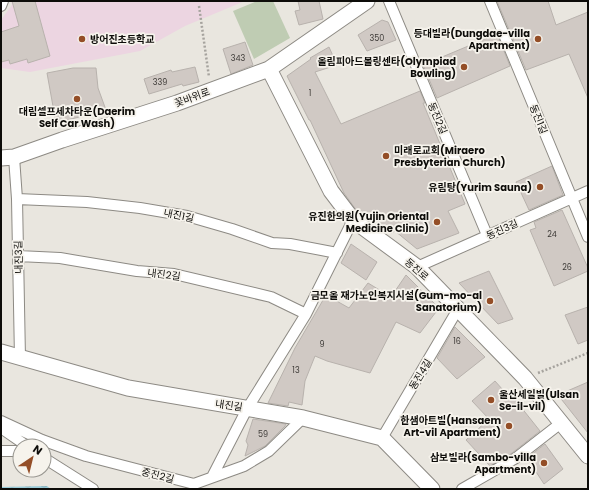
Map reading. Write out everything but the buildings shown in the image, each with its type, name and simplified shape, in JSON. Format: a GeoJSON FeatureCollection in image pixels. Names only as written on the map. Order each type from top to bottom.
{"type":"FeatureCollection","features":[{"type":"Feature","properties":{"kind":"street"},"geometry":{"type":"LineString","coordinates":[[1,6],[3,1]]}},
{"type":"Feature","properties":{"kind":"street","name":"꽃바위로"},"geometry":{"type":"LineString","coordinates":[[8,158],[177,103],[269,69],[367,1]]}},
{"type":"Feature","properties":{"kind":"street","name":"동진2길"},"geometry":{"type":"LineString","coordinates":[[388,1],[487,236]]}},
{"type":"Feature","properties":{"kind":"street","name":"동진1길"},"geometry":{"type":"LineString","coordinates":[[490,1],[588,237]]}},
{"type":"Feature","properties":{"kind":"street","name":"동진로"},"geometry":{"type":"LineString","coordinates":[[269,69],[331,191],[353,220],[417,266],[525,378],[588,456]]}},
{"type":"Feature","properties":{"kind":"street","name":"내진3길"},"geometry":{"type":"LineString","coordinates":[[8,158],[17,199],[20,358]]}},
{"type":"Feature","properties":{"kind":"street","name":"동진3길"},"geometry":{"type":"LineString","coordinates":[[417,266],[588,191]]}},
{"type":"Feature","properties":{"kind":"street","name":"내진1길"},"geometry":{"type":"LineString","coordinates":[[17,199],[87,202],[140,208],[187,216],[232,229],[272,243],[290,244],[336,253]]}},
{"type":"Feature","properties":{"kind":"street","name":"내진길"},"geometry":{"type":"LineString","coordinates":[[1,352],[128,388],[247,408],[306,314],[353,220]]}},
{"type":"Feature","properties":{"kind":"street","name":"내진2길"},"geometry":{"type":"LineString","coordinates":[[18,256],[60,258],[174,274],[271,297],[306,314]]}},
{"type":"Feature","properties":{"kind":"street","name":"동진4길"},"geometry":{"type":"LineString","coordinates":[[382,438],[458,309]]}},
{"type":"Feature","properties":{"kind":"street"},"geometry":{"type":"LineString","coordinates":[[212,477],[247,408],[303,418],[382,438],[432,489]]}},
{"type":"Feature","properties":{"kind":"street","name":"중진2길"},"geometry":{"type":"LineString","coordinates":[[1,421],[42,440],[86,456],[191,486],[244,466],[270,451],[303,418]]}},
{"type":"Feature","properties":{"kind":"street"},"geometry":{"type":"LineString","coordinates":[[462,489],[516,458],[561,423]]}},
{"type":"Feature","properties":{"kind":"street"},"geometry":{"type":"LineString","coordinates":[[1,428],[15,438]]}},
{"type":"Feature","properties":{"kind":"street"},"geometry":{"type":"LineString","coordinates":[[1,451],[12,450]]}},
{"type":"Feature","properties":{"kind":"street"},"geometry":{"type":"LineString","coordinates":[[52,463],[93,489]]}},
{"type":"Feature","properties":{"kind":"path"},"geometry":{"type":"LineString","coordinates":[[199,6],[210,90]]}},
{"type":"Feature","properties":{"kind":"path"},"geometry":{"type":"LineString","coordinates":[[525,378],[588,353]]}},
{"type":"Feature","properties":{"kind":"shaded area","name":"방어진초등학교"},"geometry":{"type":"Polygon","coordinates":[[[11,1],[245,1],[185,26],[140,51],[30,72],[1,68],[1,20],[12,5],[11,1]]]}},
{"type":"Feature","properties":{"kind":"green space"},"geometry":{"type":"Polygon","coordinates":[[[257,1],[273,1],[290,38],[254,59],[233,11],[257,1]]]}},
{"type":"Feature","properties":{"kind":"water"},"geometry":{"type":"Polygon","coordinates":[[[47,486],[51,489],[1,489],[1,487],[47,486]]]}},
{"type":"Feature","properties":{"kind":"place","name":"방어진초등학교"},"geometry":{"type":"Point","coordinates":[82,39]}},
{"type":"Feature","properties":{"kind":"place","name":"등대빌라(Dungdae-villa Apartment)"},"geometry":{"type":"Point","coordinates":[538,39]}},
{"type":"Feature","properties":{"kind":"place","name":"올림피아드볼링센타(Olympiad Bowling)"},"geometry":{"type":"Point","coordinates":[464,67]}},
{"type":"Feature","properties":{"kind":"place","name":"대림셀프세차타운(Daerim Self Car Wash)"},"geometry":{"type":"Point","coordinates":[77,99]}},
{"type":"Feature","properties":{"kind":"place","name":"미래로교회(Miraero Presbyterian Church)"},"geometry":{"type":"Point","coordinates":[386,156]}},
{"type":"Feature","properties":{"kind":"place","name":"유림탕(Yurim Sauna)"},"geometry":{"type":"Point","coordinates":[540,187]}},
{"type":"Feature","properties":{"kind":"place","name":"유진한의원(Yujin Oriental Medicine Clinic)"},"geometry":{"type":"Point","coordinates":[437,222]}},
{"type":"Feature","properties":{"kind":"place","name":"금모올 재가노인복지시설(Gum-mo-al Sanatorium)"},"geometry":{"type":"Point","coordinates":[490,301]}},
{"type":"Feature","properties":{"kind":"place","name":"울산세일빌(Ulsan Se-il-vil)"},"geometry":{"type":"Point","coordinates":[491,400]}},
{"type":"Feature","properties":{"kind":"place","name":"한샘아트빌(Hansaem Art-vil Apartment)"},"geometry":{"type":"Point","coordinates":[509,426]}},
{"type":"Feature","properties":{"kind":"place","name":"삼보빌라(Sambo-villa Apartment)"},"geometry":{"type":"Point","coordinates":[544,463]}}]}
